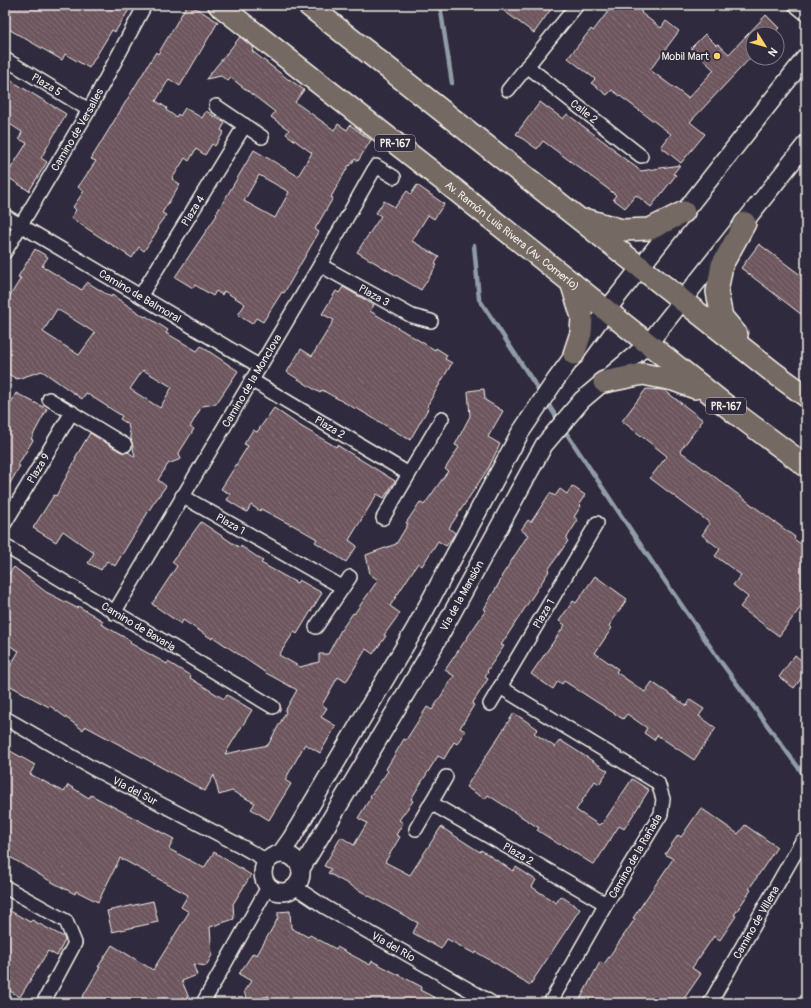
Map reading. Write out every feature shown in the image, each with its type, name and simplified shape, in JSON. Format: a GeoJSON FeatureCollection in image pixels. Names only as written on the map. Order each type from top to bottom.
{"type":"FeatureCollection","features":[{"type":"Feature","properties":{"kind":"main road","name":"Av. Ramón Luis Rivera (Av. Comerío)"},"geometry":{"type":"LineString","coordinates":[[219,5],[712,395],[806,466]]}},
{"type":"Feature","properties":{"kind":"main road"},"geometry":{"type":"LineString","coordinates":[[308,5],[758,360],[806,396]]}},
{"type":"Feature","properties":{"kind":"main road"},"geometry":{"type":"LineString","coordinates":[[576,216],[622,230],[650,229],[684,212]]}},
{"type":"Feature","properties":{"kind":"main road"},"geometry":{"type":"LineString","coordinates":[[745,223],[722,264],[717,292],[722,317],[758,360]]}},
{"type":"Feature","properties":{"kind":"main road"},"geometry":{"type":"LineString","coordinates":[[571,282],[582,317],[581,333],[574,354]]}},
{"type":"Feature","properties":{"kind":"main road"},"geometry":{"type":"LineString","coordinates":[[604,382],[643,374],[673,380],[712,395]]}},
{"type":"Feature","properties":{"kind":"street","name":"Camino de Versalles"},"geometry":{"type":"LineString","coordinates":[[5,252],[89,110],[145,5]]}},
{"type":"Feature","properties":{"kind":"street"},"geometry":{"type":"LineString","coordinates":[[795,5],[806,14]]}},
{"type":"Feature","properties":{"kind":"street"},"geometry":{"type":"LineString","coordinates":[[508,90],[575,6]]}},
{"type":"Feature","properties":{"kind":"street"},"geometry":{"type":"LineString","coordinates":[[274,857],[290,855],[297,861],[301,869],[300,879],[295,887],[287,892],[277,892],[268,887],[264,882],[262,874],[263,867],[292,839],[416,627],[520,433],[550,388],[606,311],[806,57]]}},
{"type":"Feature","properties":{"kind":"street","name":"Plaza 5"},"geometry":{"type":"LineString","coordinates":[[5,59],[89,110]]}},
{"type":"Feature","properties":{"kind":"street","name":"Calle 2"},"geometry":{"type":"LineString","coordinates":[[527,66],[641,156]]}},
{"type":"Feature","properties":{"kind":"street"},"geometry":{"type":"LineString","coordinates":[[216,106],[262,137]]}},
{"type":"Feature","properties":{"kind":"street","name":"Plaza 4"},"geometry":{"type":"LineString","coordinates":[[141,295],[245,125]]}},
{"type":"Feature","properties":{"kind":"street","name":"Vía de la Mansión"},"geometry":{"type":"LineString","coordinates":[[301,869],[434,646],[544,445],[582,400],[648,344],[806,144]]}},
{"type":"Feature","properties":{"kind":"street","name":"Camino de la Monclova"},"geometry":{"type":"LineString","coordinates":[[114,613],[320,265],[376,166],[394,177]]}},
{"type":"Feature","properties":{"kind":"street","name":"Camino de Balmoral"},"geometry":{"type":"LineString","coordinates":[[5,216],[259,366]]}},
{"type":"Feature","properties":{"kind":"street","name":"Plaza 3"},"geometry":{"type":"LineString","coordinates":[[320,265],[412,316],[431,321]]}},
{"type":"Feature","properties":{"kind":"street","name":"Plaza 2"},"geometry":{"type":"LineString","coordinates":[[251,380],[409,474]]}},
{"type":"Feature","properties":{"kind":"street"},"geometry":{"type":"LineString","coordinates":[[49,399],[125,445]]}},
{"type":"Feature","properties":{"kind":"street","name":"Plaza 9"},"geometry":{"type":"LineString","coordinates":[[5,523],[72,412]]}},
{"type":"Feature","properties":{"kind":"street"},"geometry":{"type":"LineString","coordinates":[[383,518],[442,418]]}},
{"type":"Feature","properties":{"kind":"street","name":"Plaza 1"},"geometry":{"type":"LineString","coordinates":[[182,496],[346,582],[316,627]]}},
{"type":"Feature","properties":{"kind":"street","name":"Plaza 1"},"geometry":{"type":"LineString","coordinates":[[490,704],[597,523]]}},
{"type":"Feature","properties":{"kind":"street","name":"Camino de Bavaria"},"geometry":{"type":"LineString","coordinates":[[5,546],[114,613],[273,707]]}},
{"type":"Feature","properties":{"kind":"street","name":"Camino de la Rañada"},"geometry":{"type":"LineString","coordinates":[[500,687],[658,782],[663,799],[661,814],[606,904],[550,1003]]}},
{"type":"Feature","properties":{"kind":"street","name":"Vía del Sur"},"geometry":{"type":"LineString","coordinates":[[5,718],[94,769],[241,846],[274,857]]}},
{"type":"Feature","properties":{"kind":"street"},"geometry":{"type":"LineString","coordinates":[[416,828],[446,777]]}},
{"type":"Feature","properties":{"kind":"street","name":"Plaza 2"},"geometry":{"type":"LineString","coordinates":[[431,803],[606,904]]}},
{"type":"Feature","properties":{"kind":"street","name":"Camino de Villena"},"geometry":{"type":"LineString","coordinates":[[710,1003],[802,841]]}},
{"type":"Feature","properties":{"kind":"street"},"geometry":{"type":"LineString","coordinates":[[5,887],[66,921],[75,943],[43,1003]]}},
{"type":"Feature","properties":{"kind":"street"},"geometry":{"type":"LineString","coordinates":[[203,1003],[268,887]]}},
{"type":"Feature","properties":{"kind":"street","name":"Vía del Río"},"geometry":{"type":"LineString","coordinates":[[295,887],[325,907],[492,1003]]}},
{"type":"Feature","properties":{"kind":"building"},"geometry":{"type":"Polygon","coordinates":[[[5,5],[132,5],[115,32],[112,30],[89,68],[65,54],[62,60],[5,27],[5,5]]]}},
{"type":"Feature","properties":{"kind":"building"},"geometry":{"type":"Polygon","coordinates":[[[187,5],[191,5],[218,22],[180,86],[169,79],[156,101],[167,108],[166,110],[176,117],[178,114],[180,116],[185,108],[202,118],[206,111],[225,123],[221,130],[224,132],[215,146],[212,144],[205,155],[196,149],[189,161],[185,158],[172,179],[180,184],[162,213],[166,215],[157,227],[159,228],[144,251],[139,247],[132,258],[71,218],[76,210],[73,207],[84,191],[78,187],[96,161],[91,159],[156,52],[158,54],[187,5]]]}},
{"type":"Feature","properties":{"kind":"building"},"geometry":{"type":"Polygon","coordinates":[[[496,5],[554,5],[534,33],[496,5]]]}},
{"type":"Feature","properties":{"kind":"building"},"geometry":{"type":"Polygon","coordinates":[[[613,5],[633,5],[661,28],[666,21],[679,31],[650,70],[688,98],[714,70],[691,48],[705,34],[716,45],[718,44],[729,54],[745,37],[745,64],[690,122],[705,134],[681,163],[661,147],[671,134],[612,90],[607,95],[591,83],[595,79],[568,58],[591,29],[593,31],[613,5]]]}},
{"type":"Feature","properties":{"kind":"building"},"geometry":{"type":"Polygon","coordinates":[[[766,15],[777,26],[756,26],[766,15]]]}},
{"type":"Feature","properties":{"kind":"building"},"geometry":{"type":"Polygon","coordinates":[[[240,37],[254,48],[252,51],[304,90],[295,102],[334,130],[338,124],[347,130],[350,125],[371,140],[358,161],[355,159],[350,166],[349,165],[331,197],[333,198],[315,229],[319,232],[284,293],[282,292],[263,322],[256,318],[252,324],[238,315],[245,304],[224,291],[222,295],[216,291],[213,296],[195,285],[193,288],[175,277],[217,215],[216,214],[254,150],[298,176],[312,153],[286,134],[289,130],[271,117],[275,112],[231,78],[228,81],[221,76],[206,79],[240,37]],[[259,175],[244,201],[275,218],[289,192],[259,175]]]}},
{"type":"Feature","properties":{"kind":"building"},"geometry":{"type":"Polygon","coordinates":[[[5,77],[66,114],[41,158],[47,162],[29,191],[6,176],[27,143],[19,139],[22,132],[5,121],[5,77]]]}},
{"type":"Feature","properties":{"kind":"building"},"geometry":{"type":"Polygon","coordinates":[[[540,102],[563,119],[567,114],[641,171],[680,165],[673,174],[676,175],[651,207],[636,195],[625,208],[613,199],[616,195],[543,141],[537,149],[516,134],[540,102]]]}},
{"type":"Feature","properties":{"kind":"building"},"geometry":{"type":"Polygon","coordinates":[[[417,185],[444,204],[434,219],[428,215],[412,241],[439,257],[435,264],[437,265],[421,290],[357,252],[381,216],[376,213],[384,201],[395,207],[407,191],[411,194],[417,185]]]}},
{"type":"Feature","properties":{"kind":"building"},"geometry":{"type":"Polygon","coordinates":[[[759,244],[806,279],[806,318],[741,268],[759,244]]]}},
{"type":"Feature","properties":{"kind":"building"},"geometry":{"type":"Polygon","coordinates":[[[35,249],[48,257],[42,266],[82,290],[87,282],[111,297],[112,295],[168,330],[166,333],[197,351],[201,346],[238,371],[216,404],[202,406],[190,427],[194,429],[179,453],[181,459],[168,464],[158,480],[166,486],[153,504],[115,566],[107,561],[101,570],[88,563],[94,553],[63,531],[56,542],[33,528],[54,495],[56,496],[76,459],[75,458],[90,433],[121,452],[128,452],[135,457],[128,424],[120,419],[122,416],[86,393],[82,399],[42,371],[17,379],[5,372],[5,304],[21,278],[18,277],[35,249]],[[57,309],[43,332],[79,355],[95,333],[57,309]],[[143,370],[130,389],[160,408],[172,387],[143,370]]]}},
{"type":"Feature","properties":{"kind":"building"},"geometry":{"type":"Polygon","coordinates":[[[343,287],[374,305],[370,311],[435,350],[436,348],[447,355],[445,359],[452,363],[427,406],[429,407],[410,440],[322,390],[320,393],[287,372],[301,349],[312,356],[334,320],[322,314],[336,291],[339,293],[343,287]]]}},
{"type":"Feature","properties":{"kind":"building"},"geometry":{"type":"Polygon","coordinates":[[[484,389],[485,400],[503,411],[488,437],[500,444],[489,467],[449,528],[455,534],[446,546],[438,541],[422,566],[418,563],[390,606],[400,613],[384,635],[386,636],[373,654],[366,649],[346,682],[338,677],[322,705],[327,708],[321,717],[336,726],[320,753],[305,744],[285,780],[291,784],[269,820],[251,809],[255,803],[232,791],[219,795],[214,775],[205,791],[85,726],[83,730],[50,706],[49,707],[5,683],[5,675],[19,651],[5,643],[5,579],[14,567],[46,592],[77,608],[78,606],[103,621],[101,624],[131,641],[130,643],[167,664],[168,662],[191,676],[190,678],[224,699],[227,695],[252,710],[225,754],[268,745],[297,690],[266,673],[213,637],[212,639],[183,620],[181,624],[152,604],[177,566],[172,562],[201,522],[240,548],[241,546],[263,561],[261,563],[297,583],[299,580],[322,593],[297,634],[294,632],[279,655],[300,667],[319,662],[319,654],[328,654],[341,630],[378,580],[370,574],[366,555],[396,544],[408,524],[406,523],[420,502],[424,505],[448,471],[445,469],[459,447],[455,445],[470,416],[468,391],[484,389]]]}},
{"type":"Feature","properties":{"kind":"building"},"geometry":{"type":"Polygon","coordinates":[[[646,389],[664,390],[703,420],[680,451],[795,537],[794,539],[806,548],[806,600],[779,636],[740,607],[748,597],[733,585],[741,575],[715,556],[720,549],[702,535],[710,523],[650,478],[667,456],[622,421],[646,389]]]}},
{"type":"Feature","properties":{"kind":"building"},"geometry":{"type":"Polygon","coordinates":[[[16,393],[47,409],[31,439],[33,440],[18,465],[20,466],[5,492],[5,415],[16,393]]]}},
{"type":"Feature","properties":{"kind":"building"},"geometry":{"type":"Polygon","coordinates":[[[274,408],[297,424],[336,447],[337,445],[395,481],[384,498],[377,494],[349,540],[357,546],[346,562],[315,542],[317,539],[291,524],[261,509],[260,511],[251,505],[247,512],[227,500],[230,494],[221,489],[248,446],[244,444],[253,430],[257,432],[274,408]]]}},
{"type":"Feature","properties":{"kind":"building"},"geometry":{"type":"Polygon","coordinates":[[[572,486],[585,495],[579,504],[581,506],[574,517],[578,520],[566,539],[568,541],[501,645],[504,646],[487,671],[488,672],[485,677],[488,679],[472,704],[474,705],[460,728],[465,731],[457,744],[454,742],[444,759],[438,756],[411,799],[413,801],[399,820],[403,823],[396,835],[400,837],[385,862],[410,875],[441,827],[480,852],[481,850],[513,871],[516,867],[536,880],[532,887],[556,903],[561,896],[580,909],[530,985],[476,952],[475,954],[447,939],[441,949],[413,933],[418,923],[328,873],[331,869],[324,866],[341,837],[354,845],[367,823],[358,818],[371,797],[370,796],[388,771],[386,769],[404,739],[406,740],[427,707],[432,710],[454,676],[445,670],[486,610],[484,609],[502,578],[501,577],[528,535],[521,530],[528,520],[531,522],[550,493],[555,496],[560,489],[567,494],[572,486]]]}},
{"type":"Feature","properties":{"kind":"building"},"geometry":{"type":"Polygon","coordinates":[[[595,576],[627,599],[609,626],[612,628],[595,653],[618,669],[616,672],[645,692],[652,682],[687,706],[690,700],[704,709],[699,716],[716,728],[694,760],[657,735],[654,740],[644,733],[647,728],[627,714],[623,719],[564,681],[562,684],[558,681],[553,689],[531,674],[565,625],[559,621],[573,601],[576,603],[595,576]]]}},
{"type":"Feature","properties":{"kind":"building"},"geometry":{"type":"Polygon","coordinates":[[[795,655],[806,664],[806,672],[794,688],[779,677],[795,655]]]}},
{"type":"Feature","properties":{"kind":"building"},"geometry":{"type":"Polygon","coordinates":[[[514,713],[538,729],[534,733],[555,747],[560,740],[608,771],[599,784],[595,781],[576,810],[599,825],[601,823],[602,824],[632,779],[649,790],[624,829],[619,826],[594,865],[537,830],[539,828],[488,795],[485,799],[466,787],[514,713]]]}},
{"type":"Feature","properties":{"kind":"building"},"geometry":{"type":"Polygon","coordinates":[[[5,748],[35,765],[30,774],[64,792],[68,785],[89,798],[91,795],[174,839],[169,849],[204,868],[214,852],[251,875],[233,904],[234,919],[210,927],[212,955],[206,966],[193,964],[197,975],[182,981],[191,1003],[172,1003],[163,998],[161,1003],[79,1003],[100,967],[98,967],[112,945],[153,970],[189,912],[181,907],[188,895],[120,858],[98,902],[76,891],[75,894],[5,854],[5,748]]]}},
{"type":"Feature","properties":{"kind":"building"},"geometry":{"type":"Polygon","coordinates":[[[701,808],[738,834],[745,825],[777,847],[749,889],[751,890],[734,915],[736,916],[720,940],[714,936],[692,968],[701,974],[681,1003],[578,1003],[600,962],[604,964],[673,859],[665,854],[678,835],[681,837],[701,808]]]}},
{"type":"Feature","properties":{"kind":"building"},"geometry":{"type":"Polygon","coordinates":[[[153,901],[158,922],[112,932],[107,911],[153,901]]]}},
{"type":"Feature","properties":{"kind":"building"},"geometry":{"type":"Polygon","coordinates":[[[5,908],[30,922],[32,920],[64,937],[65,940],[57,956],[48,951],[20,997],[5,988],[5,908]]]}},
{"type":"Feature","properties":{"kind":"building"},"geometry":{"type":"Polygon","coordinates":[[[290,911],[291,928],[308,937],[310,935],[336,949],[337,947],[370,965],[372,961],[422,987],[420,990],[445,1003],[265,1003],[269,996],[247,1001],[244,991],[251,981],[239,974],[253,953],[257,955],[278,918],[278,912],[290,911]]]}},
{"type":"Feature","properties":{"kind":"waterway"},"geometry":{"type":"LineString","coordinates":[[440,5],[452,83]]}},
{"type":"Feature","properties":{"kind":"waterway"},"geometry":{"type":"LineString","coordinates":[[474,245],[479,299],[542,395]]}},
{"type":"Feature","properties":{"kind":"waterway"},"geometry":{"type":"LineString","coordinates":[[546,401],[559,421]]}},
{"type":"Feature","properties":{"kind":"waterway"},"geometry":{"type":"LineString","coordinates":[[563,428],[718,658],[806,778]]}},
{"type":"Feature","properties":{"kind":"place","name":"Mobil Mart"},"geometry":{"type":"Point","coordinates":[717,56]}}]}
